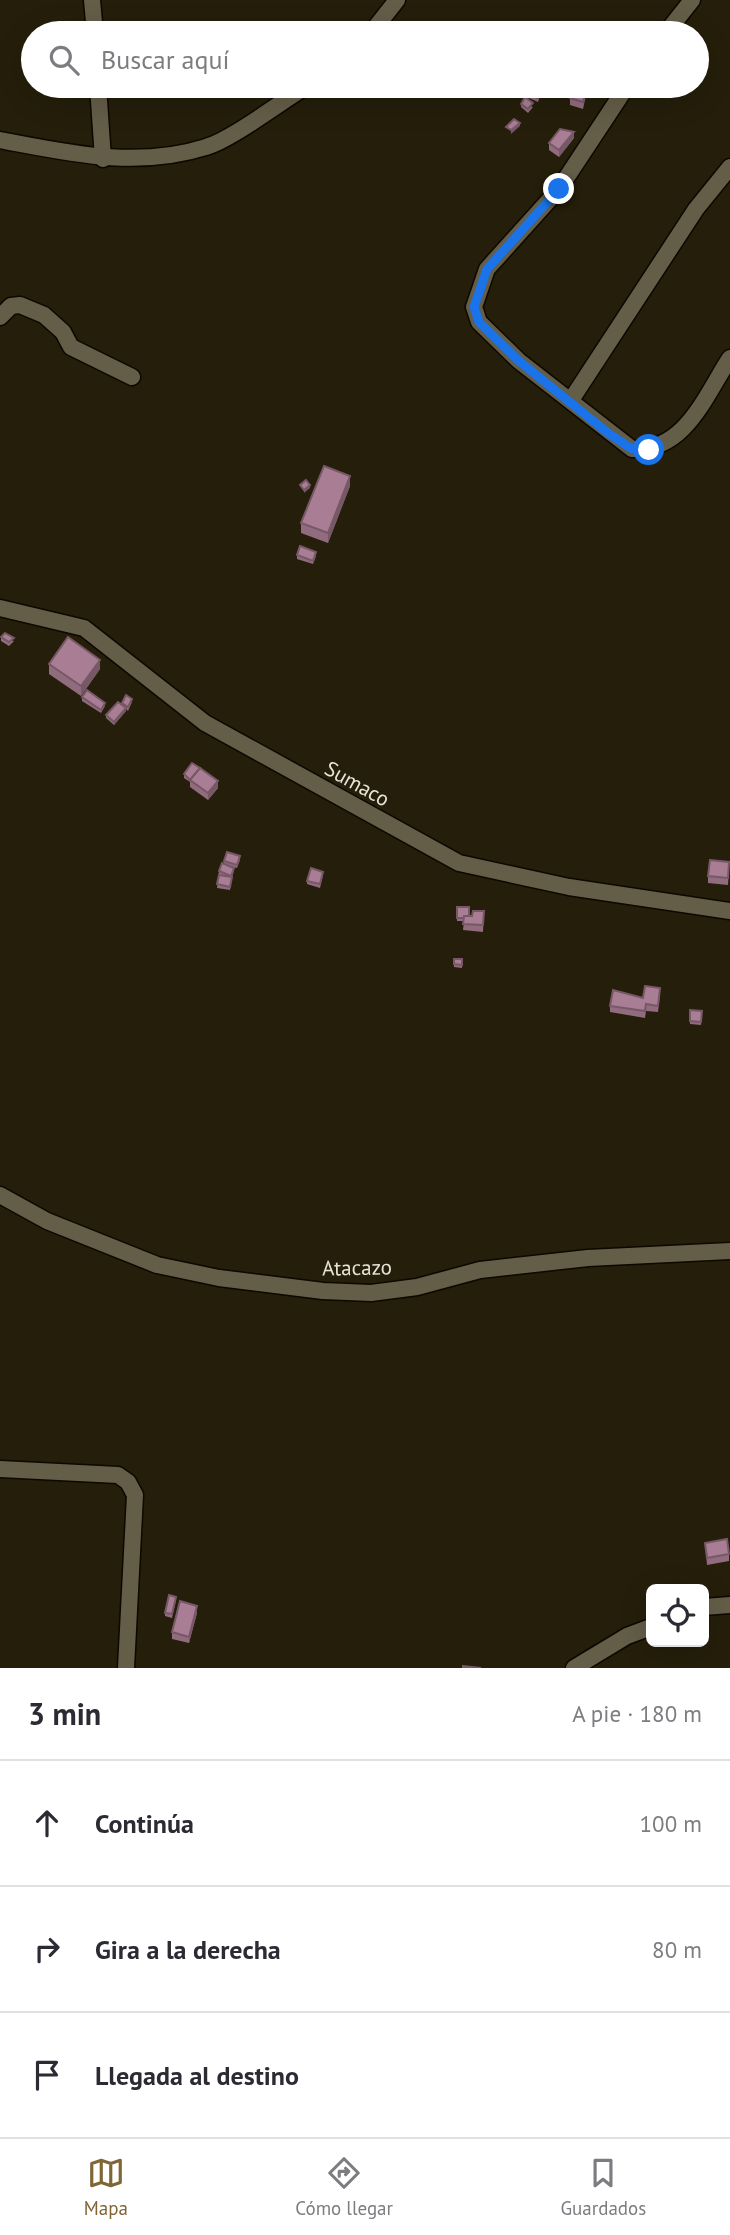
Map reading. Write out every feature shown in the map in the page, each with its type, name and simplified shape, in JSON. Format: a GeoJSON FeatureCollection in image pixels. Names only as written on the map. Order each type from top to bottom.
{"type":"FeatureCollection","features":[{"type":"Feature","properties":{"kind":"street"},"geometry":{"type":"LineString","coordinates":[[92,0],[94,21]]}},
{"type":"Feature","properties":{"kind":"street"},"geometry":{"type":"LineString","coordinates":[[380,21],[397,0]]}},
{"type":"Feature","properties":{"kind":"street"},"geometry":{"type":"LineString","coordinates":[[675,21],[692,0]]}},
{"type":"Feature","properties":{"kind":"street"},"geometry":{"type":"LineString","coordinates":[[99,98],[103,159]]}},
{"type":"Feature","properties":{"kind":"street"},"geometry":{"type":"LineString","coordinates":[[0,140],[103,159],[156,158],[209,147],[288,98]]}},
{"type":"Feature","properties":{"kind":"street"},"geometry":{"type":"LineString","coordinates":[[619,98],[559,189],[487,269],[474,307],[479,322],[519,361],[632,449],[649,450],[673,439],[684,430],[730,358]]}},
{"type":"Feature","properties":{"kind":"street"},"geometry":{"type":"LineString","coordinates":[[571,400],[696,209],[730,167]]}},
{"type":"Feature","properties":{"kind":"street"},"geometry":{"type":"LineString","coordinates":[[0,317],[11,306],[27,307],[58,325],[71,347],[132,377]]}},
{"type":"Feature","properties":{"kind":"street","name":"Sumaco"},"geometry":{"type":"LineString","coordinates":[[0,608],[84,628],[205,723],[459,863],[569,887],[730,911]]}},
{"type":"Feature","properties":{"kind":"street","name":"Atacazo"},"geometry":{"type":"LineString","coordinates":[[0,1195],[47,1221],[157,1265],[219,1278],[323,1292],[371,1293],[417,1287],[480,1270],[588,1258],[730,1251]]}},
{"type":"Feature","properties":{"kind":"street"},"geometry":{"type":"LineString","coordinates":[[0,1469],[118,1475],[128,1482],[135,1495],[126,1668]]}},
{"type":"Feature","properties":{"kind":"street"},"geometry":{"type":"LineString","coordinates":[[709,1607],[730,1605]]}},
{"type":"Feature","properties":{"kind":"street"},"geometry":{"type":"LineString","coordinates":[[574,1668],[627,1636],[646,1629]]}},
{"type":"Feature","properties":{"kind":"building"},"geometry":{"type":"Polygon","coordinates":[[[524,98],[533,103],[528,109],[521,104],[524,98]]]}},
{"type":"Feature","properties":{"kind":"building"},"geometry":{"type":"Polygon","coordinates":[[[514,119],[520,123],[511,130],[506,127],[514,119]]]}},
{"type":"Feature","properties":{"kind":"building"},"geometry":{"type":"Polygon","coordinates":[[[560,129],[574,132],[559,150],[549,143],[560,129]]]}},
{"type":"Feature","properties":{"kind":"building"},"geometry":{"type":"Polygon","coordinates":[[[324,466],[350,476],[328,533],[301,523],[324,466]]]}},
{"type":"Feature","properties":{"kind":"building"},"geometry":{"type":"Polygon","coordinates":[[[306,480],[310,485],[304,490],[300,485],[306,480]]]}},
{"type":"Feature","properties":{"kind":"building"},"geometry":{"type":"Polygon","coordinates":[[[300,546],[316,552],[313,561],[297,555],[300,546]]]}},
{"type":"Feature","properties":{"kind":"building"},"geometry":{"type":"Polygon","coordinates":[[[5,633],[14,638],[9,642],[1,637],[5,633]]]}},
{"type":"Feature","properties":{"kind":"building"},"geometry":{"type":"Polygon","coordinates":[[[68,637],[100,660],[81,686],[49,664],[68,637]]]}},
{"type":"Feature","properties":{"kind":"building"},"geometry":{"type":"Polygon","coordinates":[[[87,690],[105,703],[101,710],[82,697],[87,690]]]}},
{"type":"Feature","properties":{"kind":"building"},"geometry":{"type":"Polygon","coordinates":[[[126,695],[132,699],[128,707],[122,703],[126,695]]]}},
{"type":"Feature","properties":{"kind":"building"},"geometry":{"type":"Polygon","coordinates":[[[118,702],[126,708],[114,722],[106,715],[118,702]]]}},
{"type":"Feature","properties":{"kind":"building"},"geometry":{"type":"Polygon","coordinates":[[[192,763],[200,768],[190,780],[184,774],[192,763]]]}},
{"type":"Feature","properties":{"kind":"building"},"geometry":{"type":"Polygon","coordinates":[[[200,768],[218,781],[208,793],[190,780],[200,768]]]}},
{"type":"Feature","properties":{"kind":"building"},"geometry":{"type":"Polygon","coordinates":[[[227,852],[240,856],[237,865],[224,861],[227,852]]]}},
{"type":"Feature","properties":{"kind":"building"},"geometry":{"type":"Polygon","coordinates":[[[710,860],[729,862],[728,878],[708,876],[710,860]]]}},
{"type":"Feature","properties":{"kind":"building"},"geometry":{"type":"Polygon","coordinates":[[[222,863],[234,868],[231,876],[219,871],[222,863]]]}},
{"type":"Feature","properties":{"kind":"building"},"geometry":{"type":"Polygon","coordinates":[[[311,868],[323,872],[320,884],[307,881],[311,868]]]}},
{"type":"Feature","properties":{"kind":"building"},"geometry":{"type":"Polygon","coordinates":[[[219,875],[232,877],[230,887],[217,884],[219,875]]]}},
{"type":"Feature","properties":{"kind":"building"},"geometry":{"type":"Polygon","coordinates":[[[457,907],[469,907],[469,916],[457,918],[457,907]]]}},
{"type":"Feature","properties":{"kind":"building"},"geometry":{"type":"Polygon","coordinates":[[[473,911],[484,911],[483,925],[463,924],[464,916],[472,916],[473,911]]]}},
{"type":"Feature","properties":{"kind":"building"},"geometry":{"type":"Polygon","coordinates":[[[454,959],[462,959],[462,965],[454,964],[454,959]]]}},
{"type":"Feature","properties":{"kind":"building"},"geometry":{"type":"Polygon","coordinates":[[[645,986],[660,988],[658,1006],[646,1004],[645,1011],[610,1006],[613,990],[643,998],[645,986]]]}},
{"type":"Feature","properties":{"kind":"building"},"geometry":{"type":"Polygon","coordinates":[[[690,1010],[702,1011],[701,1022],[690,1021],[690,1010]]]}},
{"type":"Feature","properties":{"kind":"building"},"geometry":{"type":"Polygon","coordinates":[[[727,1539],[729,1554],[707,1558],[705,1543],[727,1539]]]}},
{"type":"Feature","properties":{"kind":"building"},"geometry":{"type":"Polygon","coordinates":[[[169,1595],[176,1597],[172,1614],[165,1613],[169,1595]]]}},
{"type":"Feature","properties":{"kind":"building"},"geometry":{"type":"Polygon","coordinates":[[[180,1601],[197,1606],[189,1637],[172,1632],[180,1601]]]}},
{"type":"Feature","properties":{"kind":"route"},"geometry":{"type":"LineString","coordinates":[[559,189],[487,269],[474,307],[479,322],[519,361],[571,400],[608,433],[632,449],[649,450]]}}]}
